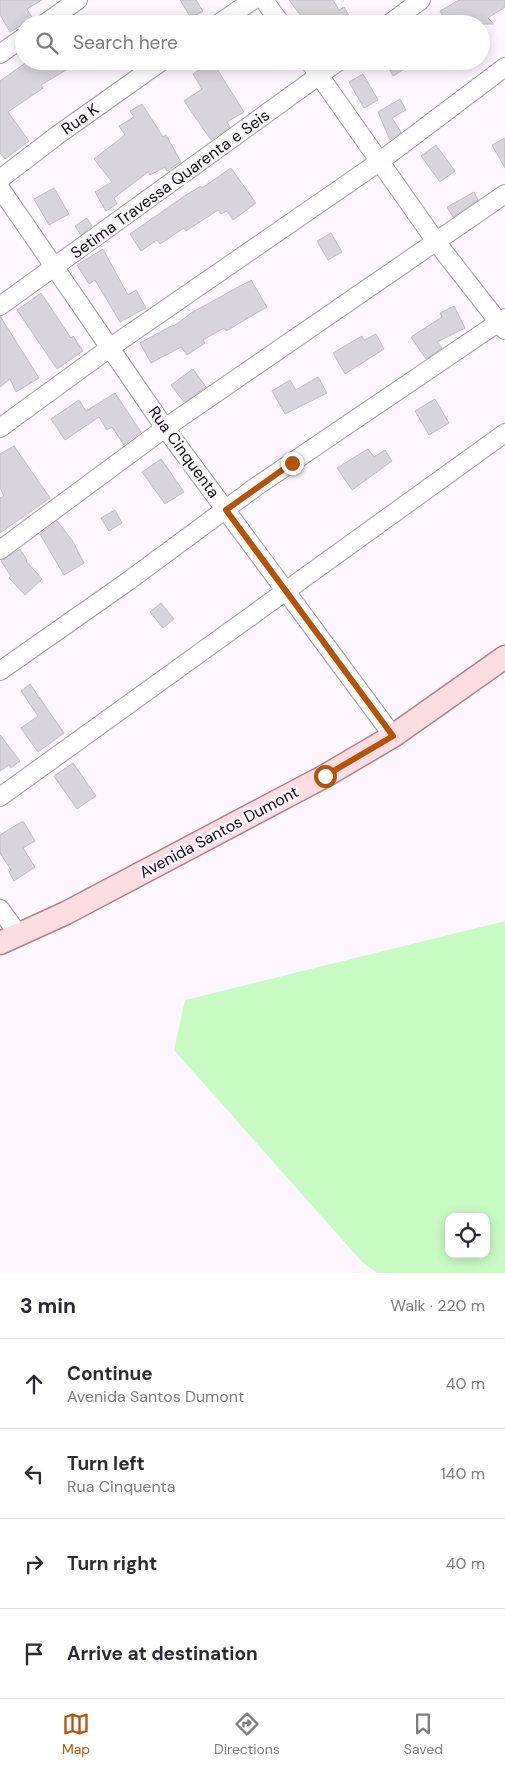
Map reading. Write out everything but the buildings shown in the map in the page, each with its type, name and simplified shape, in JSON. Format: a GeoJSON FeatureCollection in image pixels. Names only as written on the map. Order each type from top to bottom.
{"type":"FeatureCollection","features":[{"type":"Feature","properties":{"kind":"main road","name":"Avenida Santos Dumont"},"geometry":{"type":"LineString","coordinates":[[10,939],[66,913],[254,815],[393,736],[505,657]]}},
{"type":"Feature","properties":{"kind":"street"},"geometry":{"type":"LineString","coordinates":[[57,15],[78,0]]}},
{"type":"Feature","properties":{"kind":"street"},"geometry":{"type":"LineString","coordinates":[[231,15],[253,0]]}},
{"type":"Feature","properties":{"kind":"street"},"geometry":{"type":"LineString","coordinates":[[264,0],[275,15]]}},
{"type":"Feature","properties":{"kind":"street"},"geometry":{"type":"LineString","coordinates":[[401,15],[421,0]]}},
{"type":"Feature","properties":{"kind":"street"},"geometry":{"type":"LineString","coordinates":[[0,54],[15,43]]}},
{"type":"Feature","properties":{"kind":"street"},"geometry":{"type":"LineString","coordinates":[[0,428],[111,348],[379,162],[505,67]]}},
{"type":"Feature","properties":{"kind":"street","name":"Rua K"},"geometry":{"type":"LineString","coordinates":[[0,179],[59,134],[149,70]]}},
{"type":"Feature","properties":{"kind":"street"},"geometry":{"type":"LineString","coordinates":[[0,671],[257,486],[503,323],[436,243],[315,70]]}},
{"type":"Feature","properties":{"kind":"street","name":"Setima Travessa Quarenta e Seis"},"geometry":{"type":"LineString","coordinates":[[0,306],[56,268],[327,70]]}},
{"type":"Feature","properties":{"kind":"street","name":"Rua Cinquenta"},"geometry":{"type":"LineString","coordinates":[[0,188],[165,428],[393,736]]}},
{"type":"Feature","properties":{"kind":"street"},"geometry":{"type":"LineString","coordinates":[[0,550],[165,428],[505,194]]}},
{"type":"Feature","properties":{"kind":"street"},"geometry":{"type":"LineString","coordinates":[[0,797],[505,433]]}},
{"type":"Feature","properties":{"kind":"street"},"geometry":{"type":"LineString","coordinates":[[0,908],[10,939]]}},
{"type":"Feature","properties":{"kind":"green space"},"geometry":{"type":"Polygon","coordinates":[[[505,921],[505,1273],[377,1273],[362,1262],[174,1050],[185,1000],[505,921]]]}},
{"type":"Feature","properties":{"kind":"route"},"geometry":{"type":"LineString","coordinates":[[292,463],[257,486],[226,510],[393,736],[325,776]]}}]}
